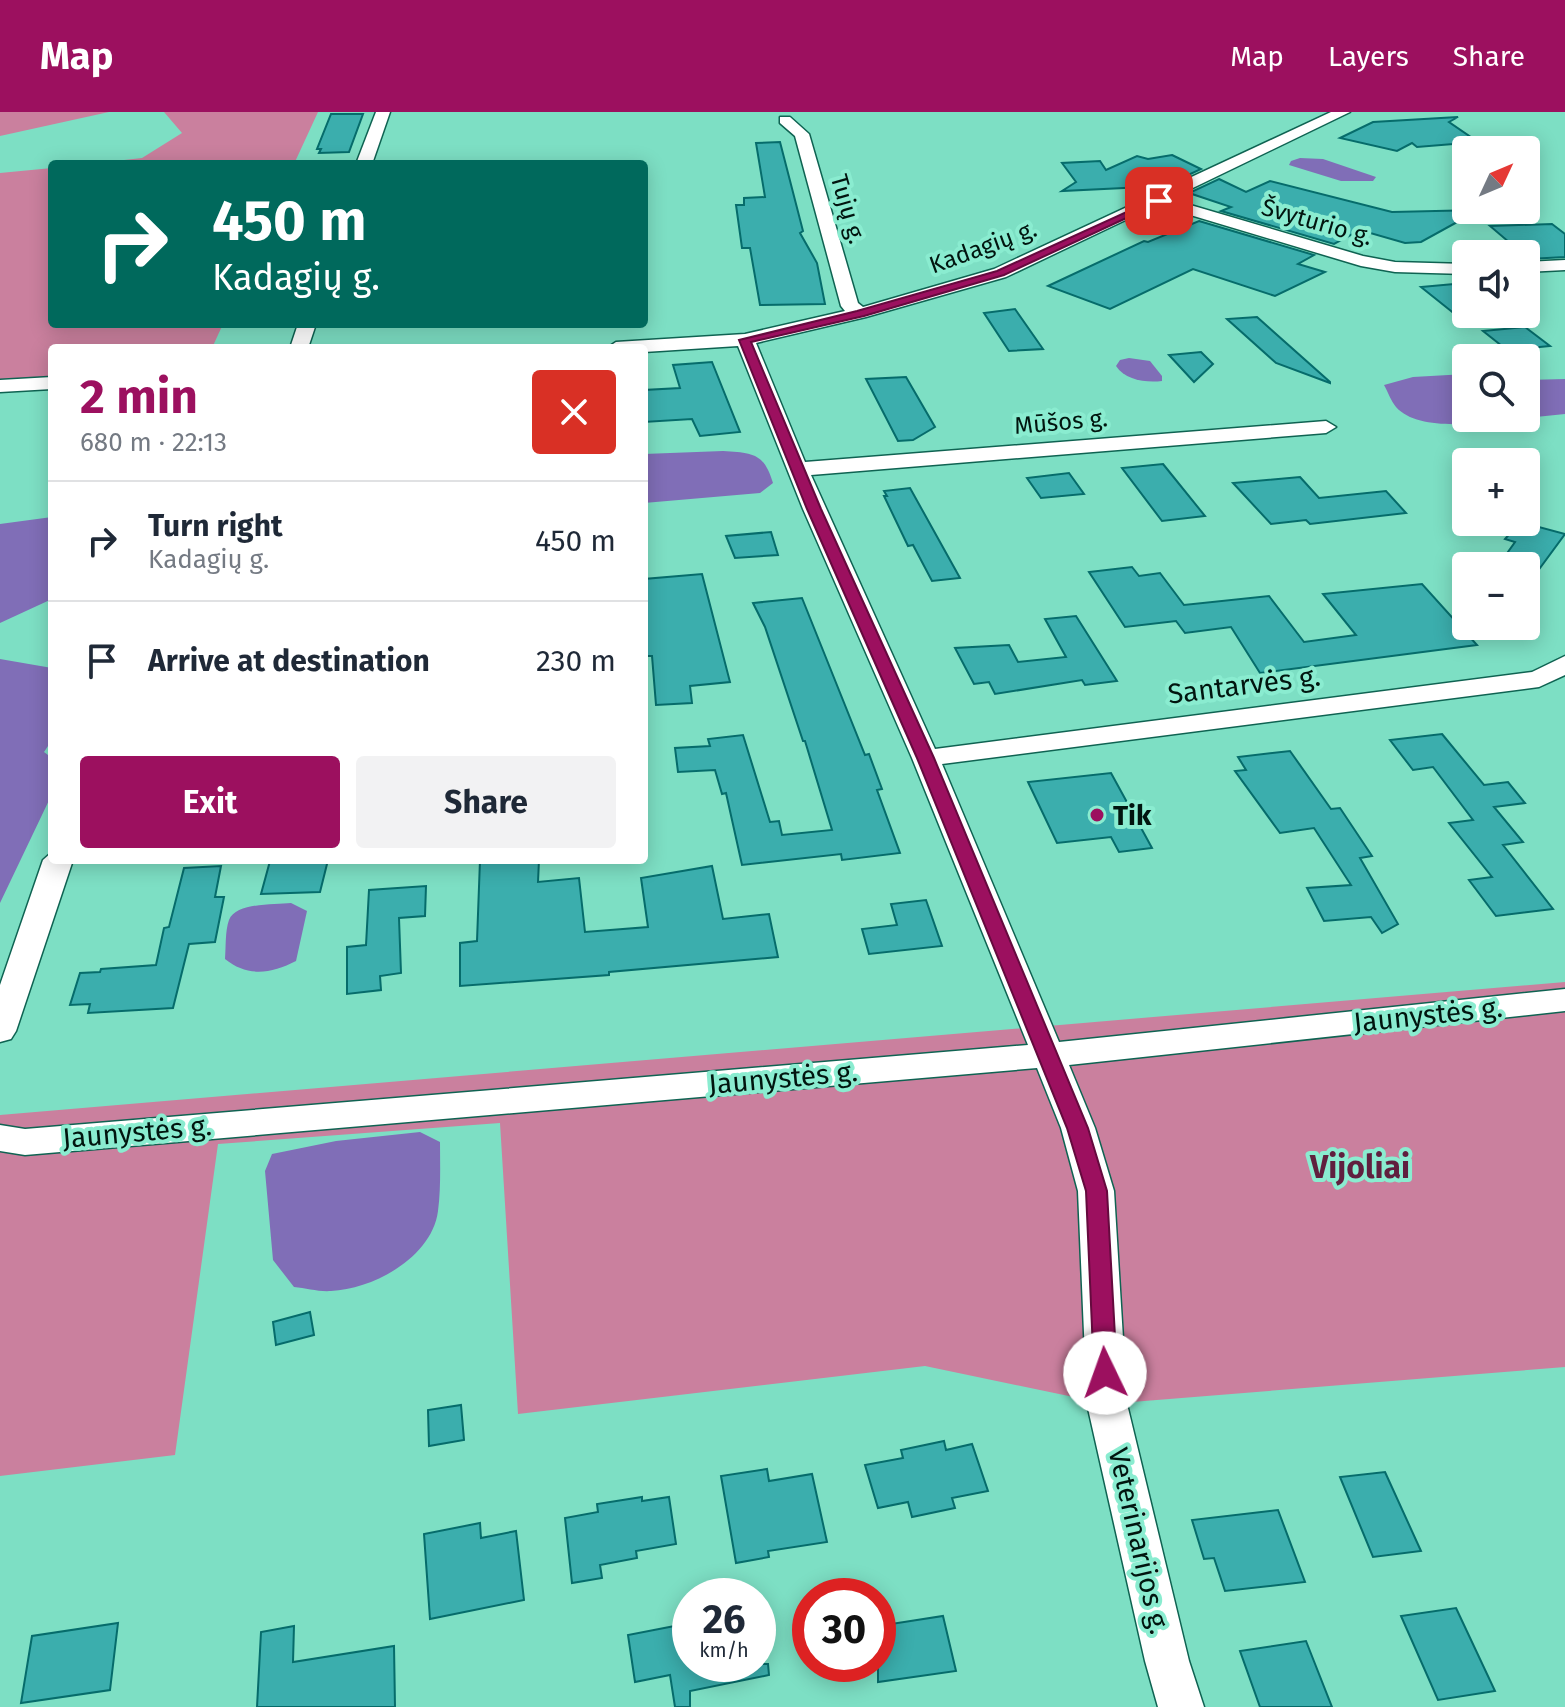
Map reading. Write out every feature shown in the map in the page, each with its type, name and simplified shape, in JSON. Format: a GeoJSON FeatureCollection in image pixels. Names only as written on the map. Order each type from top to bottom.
{"type":"FeatureCollection","features":[{"type":"Feature","properties":{"kind":"street"},"geometry":{"type":"LineString","coordinates":[[365,160],[383,112]]}},
{"type":"Feature","properties":{"kind":"street","name":"Kadagių g."},"geometry":{"type":"LineString","coordinates":[[648,346],[745,340],[860,313],[1000,273],[1343,112]]}},
{"type":"Feature","properties":{"kind":"street","name":"Tujų g."},"geometry":{"type":"LineString","coordinates":[[785,120],[802,134],[850,306],[860,313]]}},
{"type":"Feature","properties":{"kind":"street","name":"Švyturio g."},"geometry":{"type":"LineString","coordinates":[[1159,201],[1361,261],[1419,269],[1452,269]]}},
{"type":"Feature","properties":{"kind":"street"},"geometry":{"type":"LineString","coordinates":[[1540,266],[1565,265]]}},
{"type":"Feature","properties":{"kind":"street","name":"Veterinarijos g."},"geometry":{"type":"LineString","coordinates":[[745,340],[814,509],[926,758],[1078,1128],[1096,1191],[1107,1404],[1167,1661],[1181,1707]]}},
{"type":"Feature","properties":{"kind":"street"},"geometry":{"type":"LineString","coordinates":[[0,386],[48,383]]}},
{"type":"Feature","properties":{"kind":"street","name":"Mūšos g."},"geometry":{"type":"LineString","coordinates":[[800,469],[1326,427]]}},
{"type":"Feature","properties":{"kind":"street","name":"Santarvės g."},"geometry":{"type":"LineString","coordinates":[[926,758],[1539,679],[1565,664]]}},
{"type":"Feature","properties":{"kind":"street"},"geometry":{"type":"LineString","coordinates":[[0,1031],[57,864]]}},
{"type":"Feature","properties":{"kind":"street","name":"Jaunystės g."},"geometry":{"type":"LineString","coordinates":[[0,1138],[41,1140],[1049,1055],[1565,1000]]}},
{"type":"Feature","properties":{"kind":"shaded area"},"geometry":{"type":"Polygon","coordinates":[[[0,112],[109,112],[0,136],[0,112]]]}},
{"type":"Feature","properties":{"kind":"shaded area"},"geometry":{"type":"Polygon","coordinates":[[[164,112],[318,112],[296,160],[124,160],[142,158],[182,133],[164,112]]]}},
{"type":"Feature","properties":{"kind":"shaded area"},"geometry":{"type":"Polygon","coordinates":[[[1300,158],[1323,159],[1376,177],[1373,181],[1341,181],[1289,165],[1300,158]]]}},
{"type":"Feature","properties":{"kind":"shaded area"},"geometry":{"type":"Polygon","coordinates":[[[48,168],[48,328],[221,328],[214,344],[48,344],[48,377],[0,380],[0,173],[48,168]]]}},
{"type":"Feature","properties":{"kind":"shaded area"},"geometry":{"type":"Polygon","coordinates":[[[1120,360],[1150,361],[1162,376],[1162,381],[1143,381],[1125,375],[1116,366],[1120,360]]]}},
{"type":"Feature","properties":{"kind":"shaded area"},"geometry":{"type":"Polygon","coordinates":[[[1452,375],[1452,424],[1422,421],[1407,416],[1396,407],[1384,385],[1413,377],[1452,375]]]}},
{"type":"Feature","properties":{"kind":"shaded area"},"geometry":{"type":"Polygon","coordinates":[[[1565,379],[1565,414],[1540,417],[1540,380],[1565,379]]]}},
{"type":"Feature","properties":{"kind":"shaded area"},"geometry":{"type":"Polygon","coordinates":[[[723,451],[750,454],[766,466],[773,483],[760,493],[648,503],[648,454],[723,451]]]}},
{"type":"Feature","properties":{"kind":"shaded area"},"geometry":{"type":"Polygon","coordinates":[[[48,518],[48,601],[0,623],[0,524],[48,518]]]}},
{"type":"Feature","properties":{"kind":"shaded area"},"geometry":{"type":"Polygon","coordinates":[[[0,659],[48,667],[48,746],[44,752],[48,755],[48,802],[0,903],[0,659]]]}},
{"type":"Feature","properties":{"kind":"shaded area"},"geometry":{"type":"Polygon","coordinates":[[[291,903],[307,911],[296,961],[259,972],[242,969],[225,959],[227,929],[233,914],[247,907],[291,903]]]}},
{"type":"Feature","properties":{"kind":"shaded area"},"geometry":{"type":"Polygon","coordinates":[[[1565,982],[1565,1367],[1107,1404],[925,1366],[518,1414],[500,1123],[218,1144],[175,1455],[0,1476],[0,1115],[1565,982]]]}},
{"type":"Feature","properties":{"kind":"shaded area"},"geometry":{"type":"Polygon","coordinates":[[[420,1132],[440,1142],[438,1211],[425,1243],[398,1268],[365,1284],[331,1291],[294,1287],[273,1260],[265,1171],[272,1154],[336,1141],[420,1132]]]}},
{"type":"Feature","properties":{"kind":"building"},"geometry":{"type":"Polygon","coordinates":[[[331,114],[363,114],[349,152],[319,153],[321,149],[317,149],[331,114]]]}},
{"type":"Feature","properties":{"kind":"building"},"geometry":{"type":"Polygon","coordinates":[[[1458,117],[1449,122],[1469,136],[1452,136],[1452,144],[1417,147],[1412,143],[1397,151],[1340,138],[1373,122],[1458,117]]]}},
{"type":"Feature","properties":{"kind":"building"},"geometry":{"type":"Polygon","coordinates":[[[780,142],[803,231],[800,233],[817,263],[825,304],[760,305],[750,248],[742,248],[736,205],[744,205],[744,198],[765,197],[756,143],[780,142]]]}},
{"type":"Feature","properties":{"kind":"building"},"geometry":{"type":"Polygon","coordinates":[[[1172,155],[1201,169],[1165,186],[1062,191],[1076,182],[1062,163],[1100,161],[1106,170],[1137,156],[1148,159],[1172,155]]]}},
{"type":"Feature","properties":{"kind":"building"},"geometry":{"type":"Polygon","coordinates":[[[1219,179],[1246,192],[1270,181],[1392,212],[1452,211],[1454,224],[1421,242],[1405,243],[1360,230],[1334,244],[1221,211],[1231,207],[1189,193],[1219,179]]]}},
{"type":"Feature","properties":{"kind":"building"},"geometry":{"type":"Polygon","coordinates":[[[1199,221],[1314,255],[1298,264],[1325,272],[1275,296],[1193,269],[1110,309],[1048,286],[1144,241],[1199,221]]]}},
{"type":"Feature","properties":{"kind":"building"},"geometry":{"type":"Polygon","coordinates":[[[1552,224],[1565,234],[1565,257],[1540,258],[1540,240],[1507,240],[1490,226],[1552,224]]]}},
{"type":"Feature","properties":{"kind":"building"},"geometry":{"type":"Polygon","coordinates":[[[1452,284],[1452,312],[1421,287],[1452,284]]]}},
{"type":"Feature","properties":{"kind":"building"},"geometry":{"type":"Polygon","coordinates":[[[1015,309],[1043,349],[1009,351],[984,313],[1015,309]]]}},
{"type":"Feature","properties":{"kind":"building"},"geometry":{"type":"Polygon","coordinates":[[[1257,317],[1330,383],[1276,363],[1227,319],[1257,317]]]}},
{"type":"Feature","properties":{"kind":"building"},"geometry":{"type":"Polygon","coordinates":[[[1526,328],[1550,346],[1499,344],[1483,331],[1526,328]]]}},
{"type":"Feature","properties":{"kind":"building"},"geometry":{"type":"Polygon","coordinates":[[[1201,352],[1213,364],[1194,382],[1169,355],[1201,352]]]}},
{"type":"Feature","properties":{"kind":"building"},"geometry":{"type":"Polygon","coordinates":[[[712,362],[740,432],[700,436],[692,419],[648,422],[648,390],[680,388],[673,365],[712,362]]]}},
{"type":"Feature","properties":{"kind":"building"},"geometry":{"type":"Polygon","coordinates":[[[906,377],[935,427],[913,440],[898,441],[866,379],[906,377]]]}},
{"type":"Feature","properties":{"kind":"building"},"geometry":{"type":"Polygon","coordinates":[[[1163,464],[1205,516],[1162,521],[1122,468],[1163,464]]]}},
{"type":"Feature","properties":{"kind":"building"},"geometry":{"type":"Polygon","coordinates":[[[1069,473],[1084,494],[1041,498],[1027,478],[1069,473]]]}},
{"type":"Feature","properties":{"kind":"building"},"geometry":{"type":"Polygon","coordinates":[[[1300,477],[1319,498],[1386,491],[1406,513],[1310,524],[1306,520],[1271,524],[1233,483],[1300,477]]]}},
{"type":"Feature","properties":{"kind":"building"},"geometry":{"type":"Polygon","coordinates":[[[910,488],[960,578],[932,581],[913,545],[908,546],[884,491],[910,488]]]}},
{"type":"Feature","properties":{"kind":"building"},"geometry":{"type":"Polygon","coordinates":[[[1540,527],[1565,534],[1540,568],[1540,552],[1508,552],[1515,542],[1505,539],[1508,536],[1540,536],[1540,527]]]}},
{"type":"Feature","properties":{"kind":"building"},"geometry":{"type":"Polygon","coordinates":[[[771,532],[778,555],[735,558],[726,536],[771,532]]]}},
{"type":"Feature","properties":{"kind":"building"},"geometry":{"type":"Polygon","coordinates":[[[1132,567],[1139,576],[1160,573],[1184,605],[1269,596],[1304,642],[1356,635],[1323,594],[1422,584],[1452,617],[1452,640],[1472,640],[1477,645],[1260,673],[1231,627],[1185,633],[1176,621],[1125,627],[1089,572],[1132,567]]]}},
{"type":"Feature","properties":{"kind":"building"},"geometry":{"type":"Polygon","coordinates":[[[702,574],[730,682],[690,686],[692,703],[656,705],[652,656],[648,656],[648,579],[702,574]]]}},
{"type":"Feature","properties":{"kind":"building"},"geometry":{"type":"Polygon","coordinates":[[[802,598],[865,755],[869,754],[882,789],[877,790],[900,853],[842,860],[841,854],[742,865],[726,793],[722,794],[715,770],[678,772],[675,748],[710,746],[708,739],[743,735],[770,822],[779,821],[782,835],[832,830],[805,741],[765,627],[753,603],[802,598]]]}},
{"type":"Feature","properties":{"kind":"building"},"geometry":{"type":"Polygon","coordinates":[[[1076,616],[1117,681],[1085,685],[1082,680],[995,694],[989,682],[974,684],[955,648],[1009,645],[1018,662],[1066,657],[1045,619],[1076,616]]]}},
{"type":"Feature","properties":{"kind":"building"},"geometry":{"type":"Polygon","coordinates":[[[1442,734],[1484,785],[1508,782],[1525,803],[1494,807],[1523,842],[1503,845],[1553,909],[1496,916],[1469,880],[1492,877],[1449,823],[1473,820],[1433,767],[1413,770],[1390,740],[1442,734]]]}},
{"type":"Feature","properties":{"kind":"building"},"geometry":{"type":"Polygon","coordinates":[[[1290,751],[1331,809],[1340,808],[1372,856],[1360,858],[1398,924],[1382,933],[1371,917],[1324,921],[1307,888],[1351,885],[1314,828],[1280,833],[1235,771],[1246,770],[1238,757],[1290,751]]]}},
{"type":"Feature","properties":{"kind":"building","name":"Tik"},"geometry":{"type":"Polygon","coordinates":[[[1111,773],[1152,848],[1119,852],[1111,837],[1057,843],[1028,782],[1111,773]]]}},
{"type":"Feature","properties":{"kind":"building"},"geometry":{"type":"Polygon","coordinates":[[[269,864],[327,864],[320,892],[261,894],[269,864]]]}},
{"type":"Feature","properties":{"kind":"building"},"geometry":{"type":"Polygon","coordinates":[[[480,864],[539,864],[538,882],[579,878],[585,932],[648,927],[641,878],[712,866],[723,919],[769,914],[778,957],[609,972],[609,975],[460,986],[460,943],[477,941],[480,864]]]}},
{"type":"Feature","properties":{"kind":"building"},"geometry":{"type":"Polygon","coordinates":[[[221,866],[215,897],[224,897],[215,942],[189,944],[173,1008],[88,1013],[90,1004],[70,1005],[80,973],[156,965],[164,928],[169,927],[184,868],[221,866]]]}},
{"type":"Feature","properties":{"kind":"building"},"geometry":{"type":"Polygon","coordinates":[[[426,886],[425,916],[399,918],[401,973],[380,976],[381,990],[347,994],[347,947],[366,945],[369,890],[426,886]]]}},
{"type":"Feature","properties":{"kind":"building"},"geometry":{"type":"Polygon","coordinates":[[[926,900],[942,946],[869,954],[862,929],[897,925],[891,904],[926,900]]]}},
{"type":"Feature","properties":{"kind":"building"},"geometry":{"type":"Polygon","coordinates":[[[310,1312],[314,1335],[276,1345],[273,1322],[310,1312]]]}},
{"type":"Feature","properties":{"kind":"building"},"geometry":{"type":"Polygon","coordinates":[[[461,1405],[464,1440],[429,1446],[428,1410],[461,1405]]]}},
{"type":"Feature","properties":{"kind":"building"},"geometry":{"type":"Polygon","coordinates":[[[944,1441],[946,1450],[972,1444],[988,1491],[952,1498],[955,1508],[912,1517],[908,1502],[878,1508],[865,1465],[903,1458],[901,1450],[944,1441]]]}},
{"type":"Feature","properties":{"kind":"building"},"geometry":{"type":"Polygon","coordinates":[[[767,1469],[769,1481],[812,1474],[827,1542],[768,1551],[769,1557],[736,1563],[721,1476],[767,1469]]]}},
{"type":"Feature","properties":{"kind":"building"},"geometry":{"type":"Polygon","coordinates":[[[1385,1472],[1421,1551],[1373,1557],[1340,1477],[1385,1472]]]}},
{"type":"Feature","properties":{"kind":"building"},"geometry":{"type":"Polygon","coordinates":[[[642,1497],[642,1501],[669,1497],[676,1544],[636,1551],[637,1558],[600,1565],[602,1578],[572,1583],[565,1518],[598,1512],[597,1504],[642,1497]]]}},
{"type":"Feature","properties":{"kind":"building"},"geometry":{"type":"Polygon","coordinates":[[[1278,1510],[1305,1582],[1225,1591],[1214,1558],[1204,1559],[1192,1520],[1278,1510]]]}},
{"type":"Feature","properties":{"kind":"building"},"geometry":{"type":"Polygon","coordinates":[[[480,1523],[481,1538],[516,1531],[524,1600],[430,1619],[424,1534],[480,1523]]]}},
{"type":"Feature","properties":{"kind":"building"},"geometry":{"type":"Polygon","coordinates":[[[1456,1608],[1495,1691],[1438,1700],[1401,1616],[1456,1608]]]}},
{"type":"Feature","properties":{"kind":"building"},"geometry":{"type":"Polygon","coordinates":[[[943,1616],[956,1671],[896,1679],[896,1623],[943,1616]]]}},
{"type":"Feature","properties":{"kind":"building"},"geometry":{"type":"Polygon","coordinates":[[[118,1623],[110,1690],[21,1703],[32,1636],[118,1623]]]}},
{"type":"Feature","properties":{"kind":"building"},"geometry":{"type":"Polygon","coordinates":[[[294,1626],[293,1662],[394,1646],[395,1707],[257,1707],[261,1632],[294,1626]]]}},
{"type":"Feature","properties":{"kind":"building"},"geometry":{"type":"Polygon","coordinates":[[[672,1626],[672,1682],[734,1682],[690,1691],[690,1707],[675,1707],[670,1675],[635,1682],[628,1635],[672,1626]]]}},
{"type":"Feature","properties":{"kind":"building"},"geometry":{"type":"Polygon","coordinates":[[[1306,1641],[1332,1707],[1260,1707],[1240,1651],[1306,1641]]]}},
{"type":"Feature","properties":{"kind":"place","name":"Tik"},"geometry":{"type":"Point","coordinates":[1097,815]}},
{"type":"Feature","properties":{"kind":"district","name":"Vijoliai"},"geometry":{"type":"Point","coordinates":[1360,1167]}},
{"type":"Feature","properties":{"kind":"route"},"geometry":{"type":"LineString","coordinates":[[1105,1373],[1096,1191],[1078,1128],[926,758],[814,509],[745,340],[860,313],[1000,273],[1159,201]]}}]}
